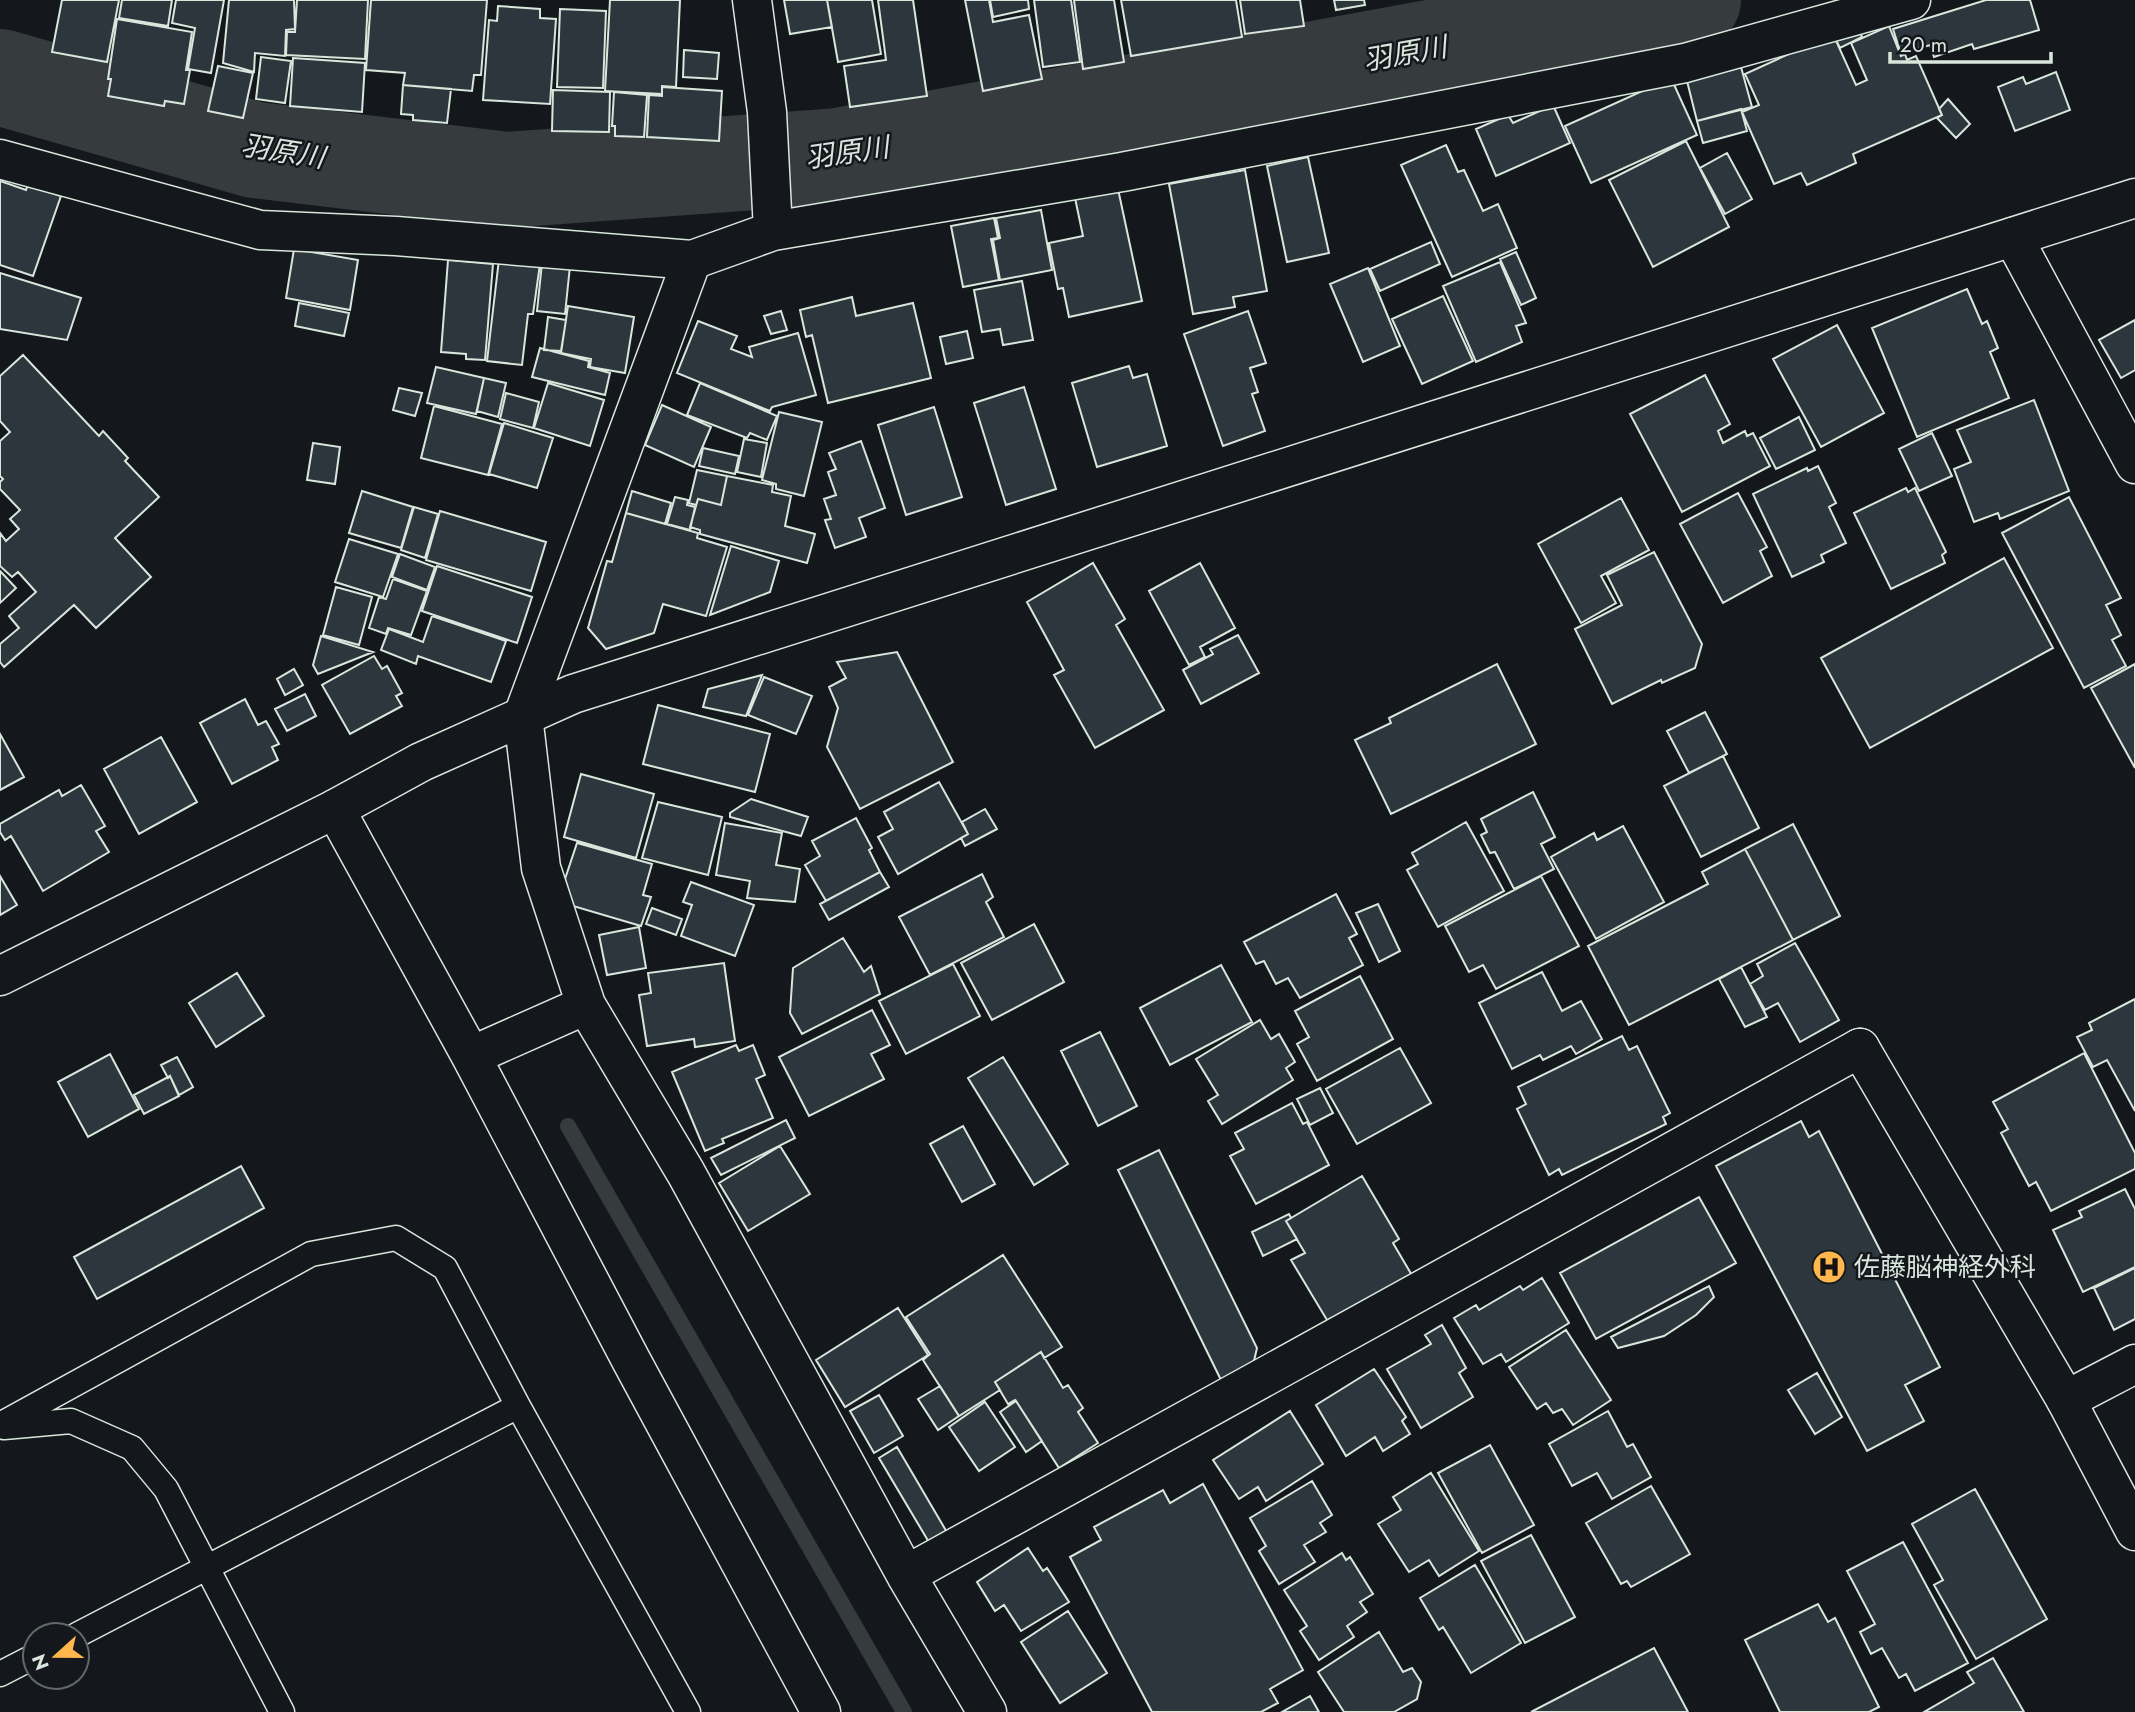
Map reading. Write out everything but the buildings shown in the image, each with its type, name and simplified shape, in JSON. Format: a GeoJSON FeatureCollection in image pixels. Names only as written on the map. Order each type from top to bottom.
{"type":"FeatureCollection","features":[{"type":"Feature","properties":{"kind":"street"},"geometry":{"type":"LineString","coordinates":[[752,0],[768,112],[773,231]]}},
{"type":"Feature","properties":{"kind":"street"},"geometry":{"type":"LineString","coordinates":[[0,159],[260,230],[396,236],[692,260],[773,231],[1122,172],[1685,64],[1911,0]]}},
{"type":"Feature","properties":{"kind":"street"},"geometry":{"type":"LineString","coordinates":[[0,976],[335,809],[421,762],[573,694],[2135,198]]}},
{"type":"Feature","properties":{"kind":"street"},"geometry":{"type":"LineString","coordinates":[[2013,237],[2135,464]]}},
{"type":"Feature","properties":{"kind":"street"},"geometry":{"type":"LineString","coordinates":[[692,260],[523,716],[541,868],[586,1005],[686,1173],[906,1575],[987,1712]]}},
{"type":"Feature","properties":{"kind":"street"},"geometry":{"type":"LineString","coordinates":[[335,809],[471,1056],[821,1712]]}},
{"type":"Feature","properties":{"kind":"street"},"geometry":{"type":"LineString","coordinates":[[471,1056],[586,1005]]}},
{"type":"Feature","properties":{"kind":"street"},"geometry":{"type":"LineString","coordinates":[[906,1575],[1860,1048],[2066,1400],[2135,1531]]}},
{"type":"Feature","properties":{"kind":"street"},"geometry":{"type":"LineString","coordinates":[[2066,1400],[2135,1364]]}},
{"type":"Feature","properties":{"kind":"lane"},"geometry":{"type":"LineString","coordinates":[[0,1426],[311,1254],[396,1238],[445,1268],[518,1406],[688,1712]]}},
{"type":"Feature","properties":{"kind":"lane"},"geometry":{"type":"LineString","coordinates":[[91,1628],[518,1406]]}},
{"type":"Feature","properties":{"kind":"lane"},"geometry":{"type":"LineString","coordinates":[[0,1426],[71,1421],[132,1448],[166,1489],[282,1712]]}},
{"type":"Feature","properties":{"kind":"lane"},"geometry":{"type":"LineString","coordinates":[[0,1674],[21,1663]]}},
{"type":"Feature","properties":{"kind":"waterway","name":"羽原川"},"geometry":{"type":"LineString","coordinates":[[0,77],[255,150],[507,180],[838,156],[1693,0]]}},
{"type":"Feature","properties":{"kind":"waterway"},"geometry":{"type":"LineString","coordinates":[[568,1126],[904,1712]]}},
{"type":"Feature","properties":{"kind":"place","name":"佐藤脳神経外科"},"geometry":{"type":"Point","coordinates":[1829,1267]}}]}
